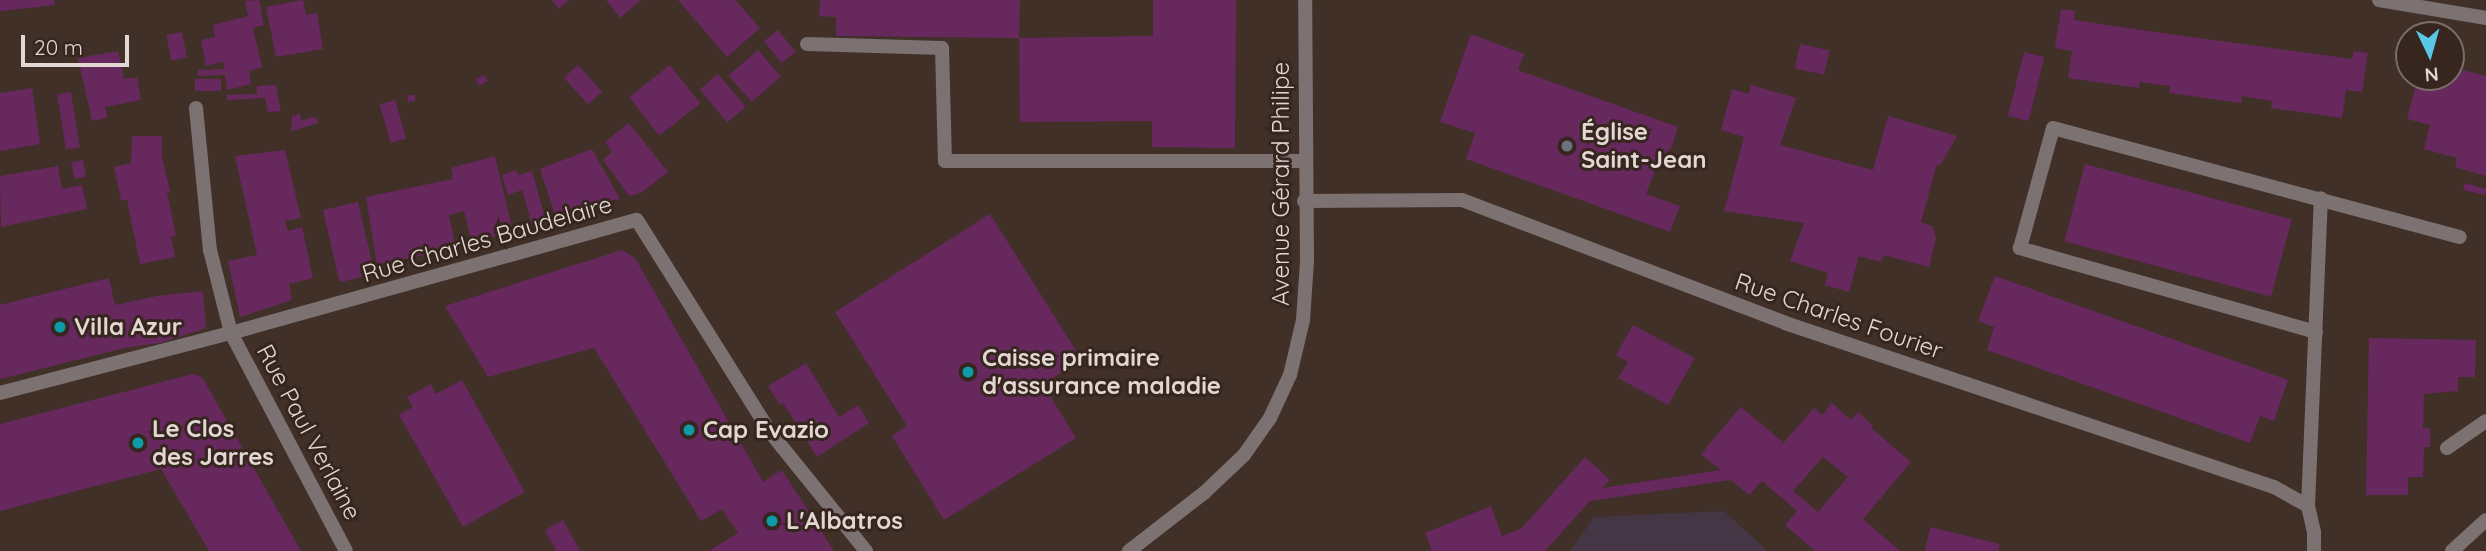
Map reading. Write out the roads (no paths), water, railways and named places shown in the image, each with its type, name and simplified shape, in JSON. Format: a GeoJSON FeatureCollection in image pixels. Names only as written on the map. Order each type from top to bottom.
{"type":"FeatureCollection","features":[{"type":"Feature","properties":{"kind":"street","name":"Avenue Gérard Philipe"},"geometry":{"type":"LineString","coordinates":[[1129,551],[1205,492],[1244,455],[1270,418],[1290,375],[1303,320],[1307,262],[1304,201],[1305,0]]}},
{"type":"Feature","properties":{"kind":"street"},"geometry":{"type":"LineString","coordinates":[[2379,0],[2486,18]]}},
{"type":"Feature","properties":{"kind":"street"},"geometry":{"type":"LineString","coordinates":[[807,44],[942,48],[945,161],[1305,161]]}},
{"type":"Feature","properties":{"kind":"street","name":"Rue Paul Verlaine"},"geometry":{"type":"LineString","coordinates":[[196,108],[210,250],[231,333],[346,551]]}},
{"type":"Feature","properties":{"kind":"street"},"geometry":{"type":"LineString","coordinates":[[2316,332],[2020,248],[2053,128],[2460,237]]}},
{"type":"Feature","properties":{"kind":"street"},"geometry":{"type":"LineString","coordinates":[[2314,551],[2314,532],[2308,506],[2321,198]]}},
{"type":"Feature","properties":{"kind":"street","name":"Rue Charles Fourier"},"geometry":{"type":"LineString","coordinates":[[1304,201],[1462,200],[1785,323],[2274,488],[2308,506]]}},
{"type":"Feature","properties":{"kind":"street","name":"Rue Charles Baudelaire"},"geometry":{"type":"LineString","coordinates":[[0,393],[231,333],[637,220],[770,432],[866,551]]}},
{"type":"Feature","properties":{"kind":"street"},"geometry":{"type":"LineString","coordinates":[[2447,448],[2486,421]]}},
{"type":"Feature","properties":{"kind":"street"},"geometry":{"type":"LineString","coordinates":[[2452,551],[2486,520]]}},
{"type":"Feature","properties":{"kind":"place","name":"Église Saint-Jean"},"geometry":{"type":"Point","coordinates":[1567,146]}},
{"type":"Feature","properties":{"kind":"place","name":"Villa Azur"},"geometry":{"type":"Point","coordinates":[60,327]}},
{"type":"Feature","properties":{"kind":"place","name":"Caisse primaire d'assurance maladie"},"geometry":{"type":"Point","coordinates":[968,372]}},
{"type":"Feature","properties":{"kind":"place","name":"Cap Evazio"},"geometry":{"type":"Point","coordinates":[689,430]}},
{"type":"Feature","properties":{"kind":"place","name":"Le Clos des Jarres"},"geometry":{"type":"Point","coordinates":[138,443]}},
{"type":"Feature","properties":{"kind":"place","name":"L'Albatros"},"geometry":{"type":"Point","coordinates":[772,521]}}]}
